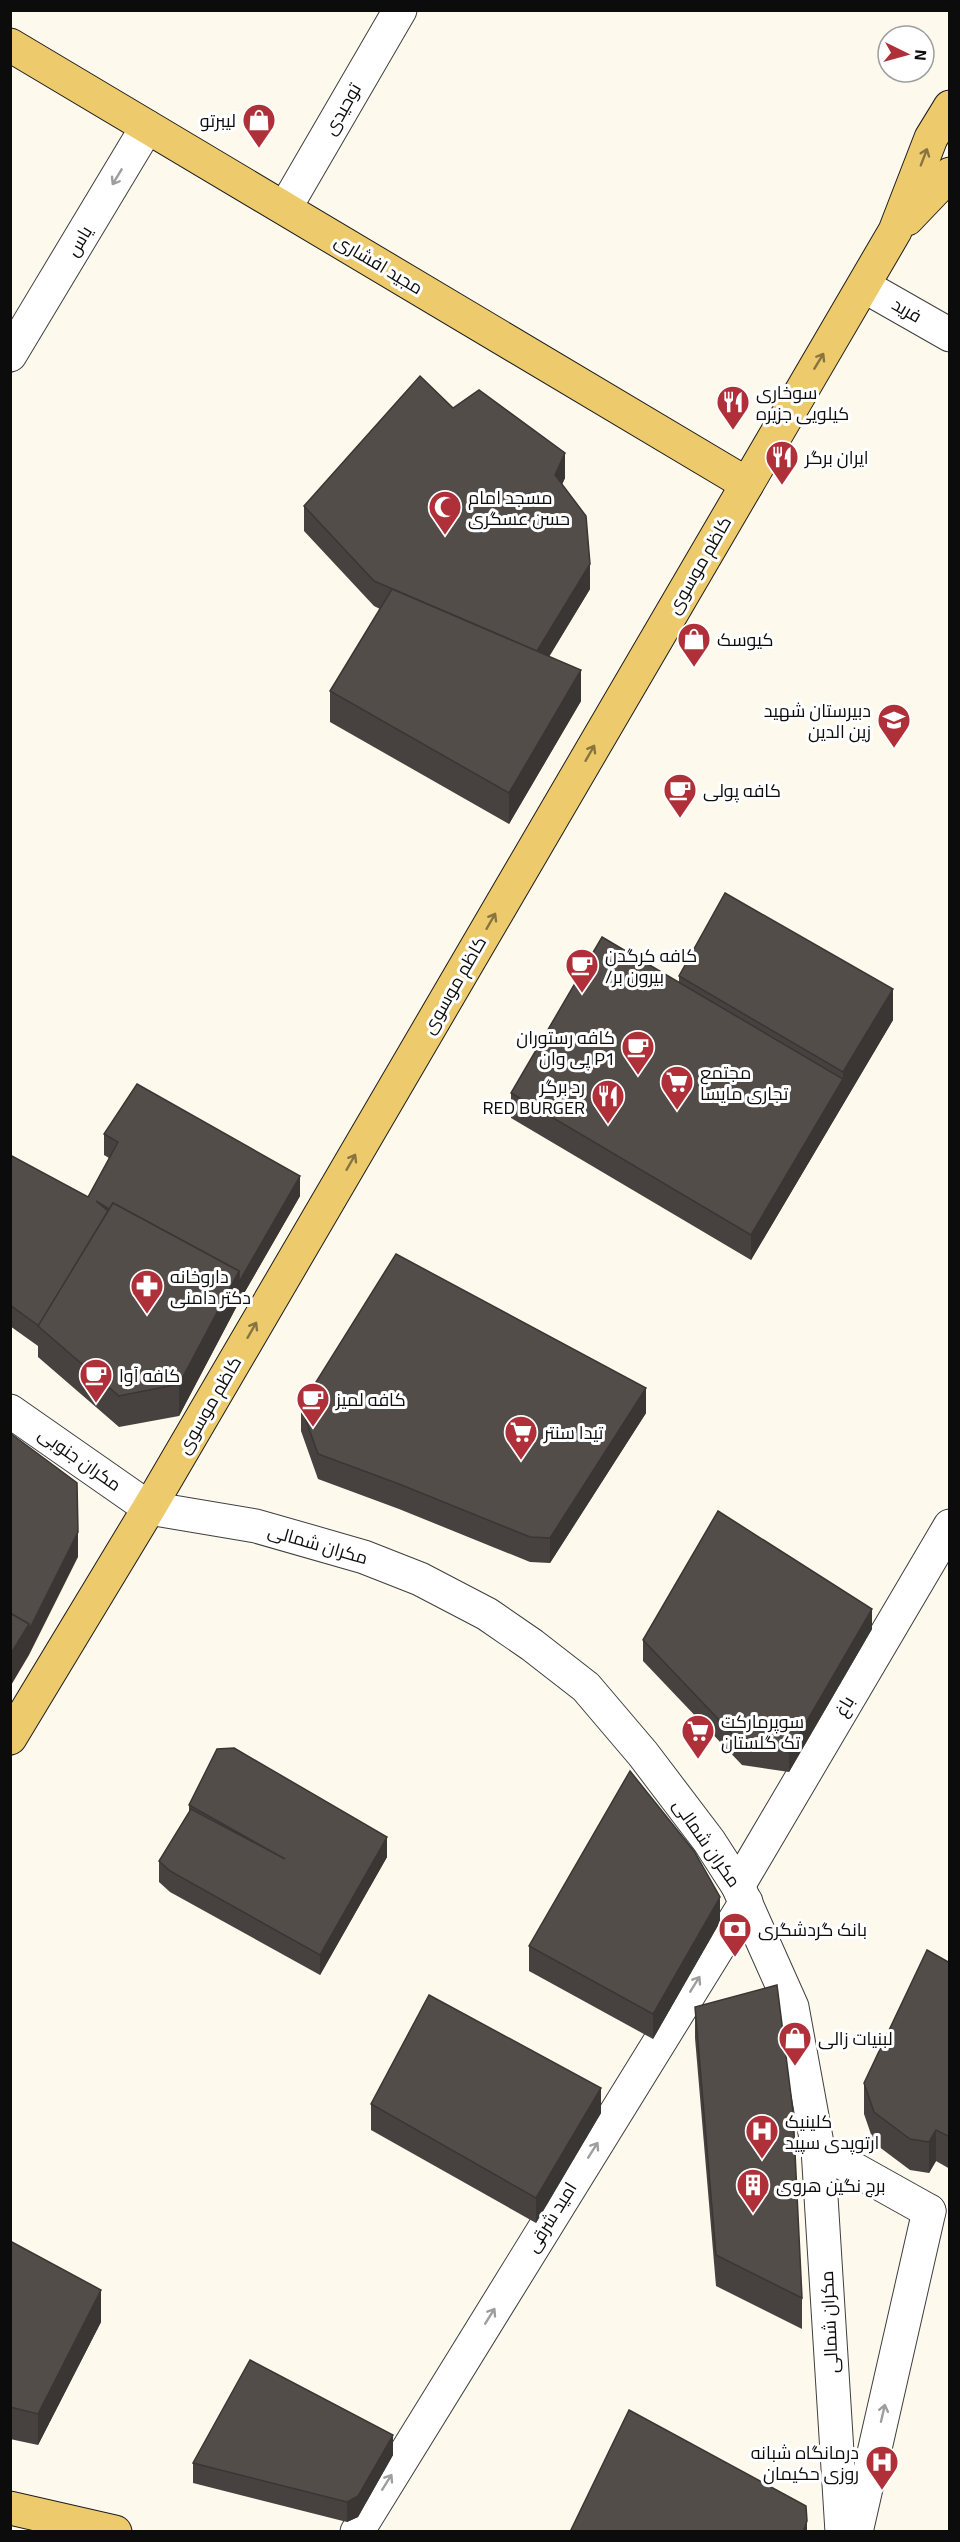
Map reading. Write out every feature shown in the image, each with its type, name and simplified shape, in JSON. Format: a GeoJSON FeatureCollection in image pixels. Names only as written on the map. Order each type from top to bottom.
{"type":"FeatureCollection","features":[{"type":"Feature","properties":{"kind":"main road","name":"مجید افشاری"},"geometry":{"type":"LineString","coordinates":[[10,45],[747,484]]}},
{"type":"Feature","properties":{"kind":"main road","name":"کاظم موسوی"},"geometry":{"type":"LineString","coordinates":[[10,1738],[148,1508],[896,231],[932,138],[950,107]]}},
{"type":"Feature","properties":{"kind":"main road","name":"کاظم موسوی"},"geometry":{"type":"LineString","coordinates":[[896,231],[950,174]]}},
{"type":"Feature","properties":{"kind":"main road"},"geometry":{"type":"LineString","coordinates":[[10,2508],[115,2532]]}},
{"type":"Feature","properties":{"kind":"street","name":"توحیدی"},"geometry":{"type":"LineString","coordinates":[[285,208],[400,10]]}},
{"type":"Feature","properties":{"kind":"street","name":"یاس"},"geometry":{"type":"LineString","coordinates":[[10,355],[147,126]]}},
{"type":"Feature","properties":{"kind":"street","name":"فرید"},"geometry":{"type":"LineString","coordinates":[[864,286],[950,335]]}},
{"type":"Feature","properties":{"kind":"street","name":"مکران جنوبی"},"geometry":{"type":"LineString","coordinates":[[10,1411],[148,1508]]}},
{"type":"Feature","properties":{"kind":"street","name":"مکران شمالی"},"geometry":{"type":"LineString","coordinates":[[148,1508],[256,1526],[353,1553],[420,1579],[488,1614],[586,1687],[643,1754],[709,1841],[742,1894],[792,2007],[818,2149],[842,2532]]}},
{"type":"Feature","properties":{"kind":"street","name":"باغ"},"geometry":{"type":"LineString","coordinates":[[742,1894],[950,1526]]}},
{"type":"Feature","properties":{"kind":"street","name":"امید شرقی"},"geometry":{"type":"LineString","coordinates":[[357,2532],[742,1894]]}},
{"type":"Feature","properties":{"kind":"street"},"geometry":{"type":"LineString","coordinates":[[818,2149],[939,2210],[856,2532]]}},
{"type":"Feature","properties":{"kind":"building","name":"مسجد امام حسن عسگری"},"geometry":{"type":"Polygon","coordinates":[[[420,376],[453,408],[479,390],[565,453],[555,475],[586,516],[590,564],[537,651],[374,581],[304,506],[420,376]]]}},
{"type":"Feature","properties":{"kind":"building"},"geometry":{"type":"Polygon","coordinates":[[[392,589],[581,670],[509,793],[330,691],[392,589]]]}},
{"type":"Feature","properties":{"kind":"building"},"geometry":{"type":"Polygon","coordinates":[[[725,893],[893,989],[843,1072],[679,976],[725,893]]]}},
{"type":"Feature","properties":{"kind":"building","name":"مجتمع تجاری مايسا"},"geometry":{"type":"Polygon","coordinates":[[[602,937],[843,1079],[751,1235],[511,1093],[602,937]]]}},
{"type":"Feature","properties":{"kind":"building"},"geometry":{"type":"Polygon","coordinates":[[[137,1084],[300,1176],[239,1282],[239,1271],[113,1203],[109,1209],[96,1201],[108,1211],[39,1326],[10,1305],[10,1160],[12,1156],[88,1197],[118,1142],[104,1134],[137,1084]]]}},
{"type":"Feature","properties":{"kind":"building"},"geometry":{"type":"Polygon","coordinates":[[[113,1203],[239,1271],[179,1384],[119,1396],[38,1326],[113,1203]]]}},
{"type":"Feature","properties":{"kind":"building"},"geometry":{"type":"Polygon","coordinates":[[[396,1254],[646,1388],[550,1538],[530,1537],[318,1454],[301,1406],[396,1254]]]}},
{"type":"Feature","properties":{"kind":"building"},"geometry":{"type":"Polygon","coordinates":[[[10,1433],[77,1483],[78,1532],[29,1630],[29,1624],[10,1613],[10,1433]]]}},
{"type":"Feature","properties":{"kind":"building"},"geometry":{"type":"Polygon","coordinates":[[[718,1511],[872,1609],[789,1752],[742,1744],[643,1640],[718,1511]]]}},
{"type":"Feature","properties":{"kind":"building"},"geometry":{"type":"Polygon","coordinates":[[[10,1613],[29,1624],[10,1655],[10,1613]]]}},
{"type":"Feature","properties":{"kind":"building"},"geometry":{"type":"Polygon","coordinates":[[[234,1748],[387,1837],[320,1955],[170,1871],[159,1861],[191,1809],[285,1859],[189,1805],[217,1749],[234,1748]]]}},
{"type":"Feature","properties":{"kind":"building"},"geometry":{"type":"Polygon","coordinates":[[[630,1771],[694,1851],[720,1897],[653,2014],[529,1946],[630,1771]]]}},
{"type":"Feature","properties":{"kind":"building"},"geometry":{"type":"Polygon","coordinates":[[[927,1950],[950,1963],[950,2137],[936,2130],[929,2142],[910,2139],[874,2112],[864,2083],[927,1950]]]}},
{"type":"Feature","properties":{"kind":"building","name":"برج نگین هروی"},"geometry":{"type":"Polygon","coordinates":[[[777,1985],[793,2111],[802,2298],[716,2255],[695,2007],[777,1985]]]}},
{"type":"Feature","properties":{"kind":"building"},"geometry":{"type":"Polygon","coordinates":[[[429,1995],[601,2088],[536,2198],[371,2104],[429,1995]]]}},
{"type":"Feature","properties":{"kind":"building"},"geometry":{"type":"Polygon","coordinates":[[[10,2241],[101,2290],[38,2414],[10,2407],[10,2241]]]}},
{"type":"Feature","properties":{"kind":"building"},"geometry":{"type":"Polygon","coordinates":[[[250,2360],[393,2435],[358,2496],[347,2502],[193,2463],[250,2360]]]}},
{"type":"Feature","properties":{"kind":"building"},"geometry":{"type":"Polygon","coordinates":[[[629,2410],[806,2506],[807,2521],[803,2532],[570,2532],[629,2410]]]}},
{"type":"Feature","properties":{"kind":"place","name":"لیبرتو"},"geometry":{"type":"Point","coordinates":[259,149]}},
{"type":"Feature","properties":{"kind":"place","name":"سوخاری کیلویی جزیره"},"geometry":{"type":"Point","coordinates":[733,431]}},
{"type":"Feature","properties":{"kind":"place","name":"ایران برگر"},"geometry":{"type":"Point","coordinates":[782,486]}},
{"type":"Feature","properties":{"kind":"place","name":"مسجد امام حسن عسگری"},"geometry":{"type":"Point","coordinates":[445,536]}},
{"type":"Feature","properties":{"kind":"place","name":"کیوسک"},"geometry":{"type":"Point","coordinates":[694,668]}},
{"type":"Feature","properties":{"kind":"place","name":"دبیرستان شهید زین الدین"},"geometry":{"type":"Point","coordinates":[894,749]}},
{"type":"Feature","properties":{"kind":"place","name":"کافه پولی"},"geometry":{"type":"Point","coordinates":[680,819]}},
{"type":"Feature","properties":{"kind":"place","name":"کافه کرگدن /بیرون بر"},"geometry":{"type":"Point","coordinates":[582,994]}},
{"type":"Feature","properties":{"kind":"place","name":"کافه رستوران پی وان P1"},"geometry":{"type":"Point","coordinates":[638,1076]}},
{"type":"Feature","properties":{"kind":"place","name":"مجتمع تجاری مايسا"},"geometry":{"type":"Point","coordinates":[677,1111]}},
{"type":"Feature","properties":{"kind":"place","name":"رد برگر RED BURGER"},"geometry":{"type":"Point","coordinates":[608,1125]}},
{"type":"Feature","properties":{"kind":"place","name":"داروخانه دکتر دامنی"},"geometry":{"type":"Point","coordinates":[147,1315]}},
{"type":"Feature","properties":{"kind":"place","name":"کافه آوا"},"geometry":{"type":"Point","coordinates":[96,1404]}},
{"type":"Feature","properties":{"kind":"place","name":"کافه لمیز"},"geometry":{"type":"Point","coordinates":[313,1428]}},
{"type":"Feature","properties":{"kind":"place","name":"تیدا سنتر"},"geometry":{"type":"Point","coordinates":[521,1461]}},
{"type":"Feature","properties":{"kind":"place","name":"سوپرمارکت تک گلستان"},"geometry":{"type":"Point","coordinates":[698,1760]}},
{"type":"Feature","properties":{"kind":"place","name":"بانک گردشگری"},"geometry":{"type":"Point","coordinates":[735,1958]}},
{"type":"Feature","properties":{"kind":"place","name":"لبنیات زالی"},"geometry":{"type":"Point","coordinates":[795,2067]}},
{"type":"Feature","properties":{"kind":"place","name":"کلینیک ارتوپدی سپید"},"geometry":{"type":"Point","coordinates":[762,2160]}},
{"type":"Feature","properties":{"kind":"place","name":"برج نگین هروی"},"geometry":{"type":"Point","coordinates":[753,2214]}},
{"type":"Feature","properties":{"kind":"place","name":"درمانگاه شبانه روزی حکیمان"},"geometry":{"type":"Point","coordinates":[882,2491]}}]}
